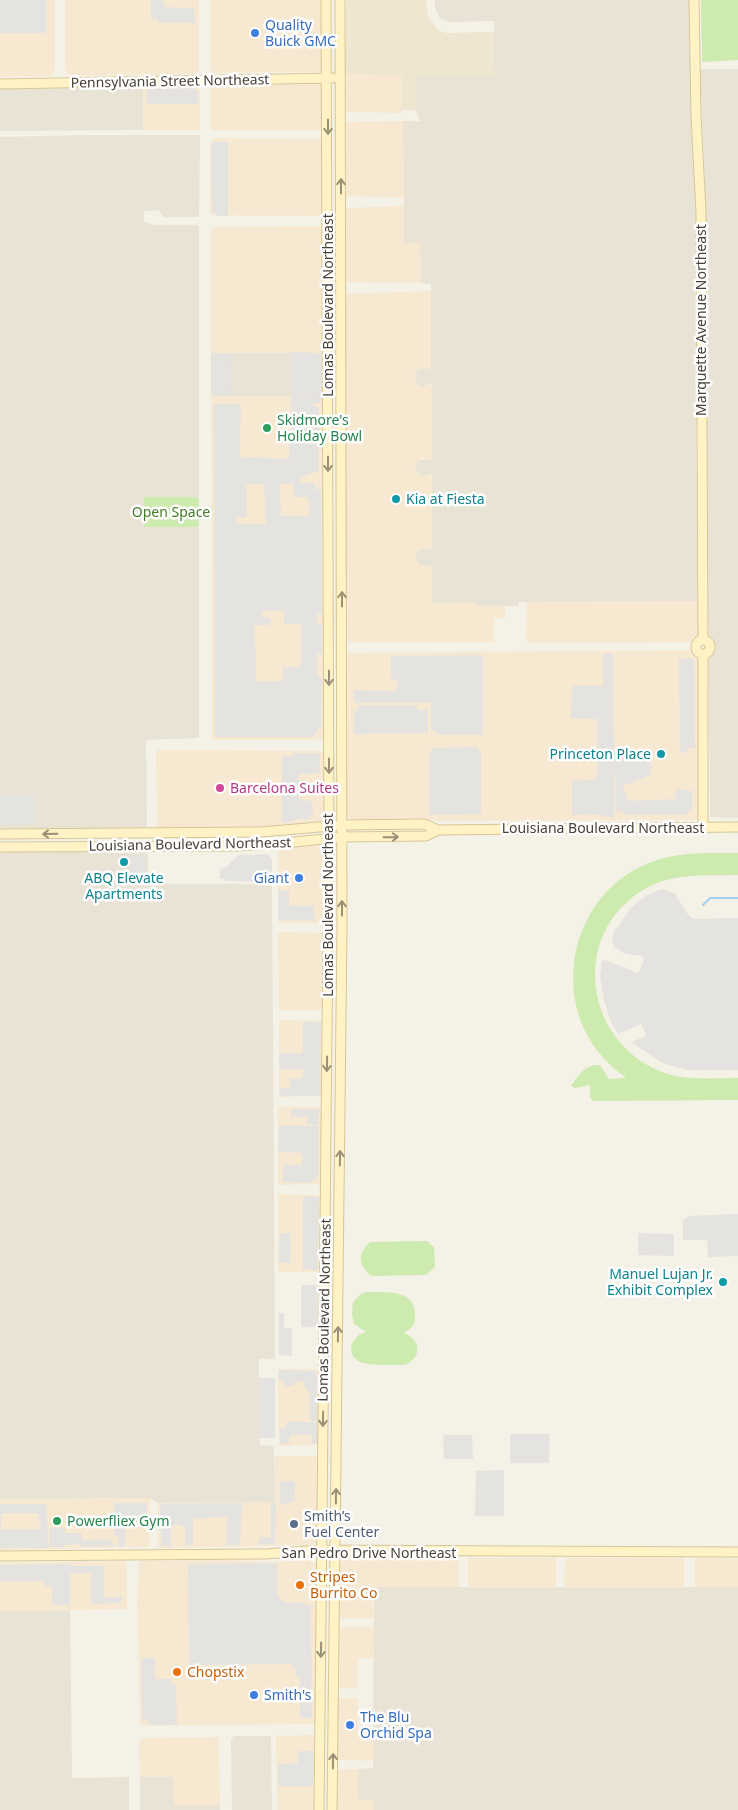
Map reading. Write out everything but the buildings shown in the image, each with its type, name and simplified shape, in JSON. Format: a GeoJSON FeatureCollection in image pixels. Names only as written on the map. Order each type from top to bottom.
{"type":"FeatureCollection","features":[{"type":"Feature","properties":{"kind":"main road","name":"Lomas Boulevard Northeast"},"geometry":{"type":"LineString","coordinates":[[319,1810],[329,838],[326,0]]}},
{"type":"Feature","properties":{"kind":"main road","name":"Lomas Boulevard Northeast"},"geometry":{"type":"LineString","coordinates":[[332,1810],[342,837],[340,0]]}},
{"type":"Feature","properties":{"kind":"main road","name":"Marquette Avenue Northeast"},"geometry":{"type":"LineString","coordinates":[[694,0],[701,222],[702,640],[697,643],[696,647],[703,654],[703,827]]}},
{"type":"Feature","properties":{"kind":"main road","name":"Pennsylvania Street Northeast"},"geometry":{"type":"LineString","coordinates":[[0,84],[341,78]]}},
{"type":"Feature","properties":{"kind":"main road","name":"Louisiana Boulevard Northeast"},"geometry":{"type":"LineString","coordinates":[[0,834],[261,832],[342,825],[425,824],[438,830],[738,827]]}},
{"type":"Feature","properties":{"kind":"main road","name":"Louisiana Boulevard Northeast"},"geometry":{"type":"LineString","coordinates":[[0,847],[241,846],[342,837],[426,836],[438,830]]}},
{"type":"Feature","properties":{"kind":"main road","name":"San Pedro Drive Northeast"},"geometry":{"type":"LineString","coordinates":[[0,1556],[266,1554],[322,1550],[336,1552],[738,1552]]}},
{"type":"Feature","properties":{"kind":"shaded area"},"geometry":{"type":"Polygon","coordinates":[[[0,0],[55,0],[55,70],[51,76],[0,77],[0,0]]]}},
{"type":"Feature","properties":{"kind":"shaded area"},"geometry":{"type":"Polygon","coordinates":[[[0,0],[46,0],[46,33],[0,33],[0,0]]]}},
{"type":"Feature","properties":{"kind":"shaded area"},"geometry":{"type":"Polygon","coordinates":[[[65,0],[199,0],[199,71],[195,74],[69,76],[65,69],[65,0]]]}},
{"type":"Feature","properties":{"kind":"shaded area"},"geometry":{"type":"Polygon","coordinates":[[[151,0],[163,0],[164,7],[194,8],[195,23],[159,23],[158,19],[151,19],[151,0]]]}},
{"type":"Feature","properties":{"kind":"shaded area"},"geometry":{"type":"Polygon","coordinates":[[[210,0],[322,0],[322,71],[213,73],[210,69],[210,0]]]}},
{"type":"Feature","properties":{"kind":"shaded area"},"geometry":{"type":"Polygon","coordinates":[[[346,0],[426,0],[428,16],[438,30],[446,33],[494,32],[493,70],[497,71],[498,77],[416,77],[416,111],[402,110],[402,75],[345,74],[346,0]]]}},
{"type":"Feature","properties":{"kind":"shaded area"},"geometry":{"type":"Polygon","coordinates":[[[435,0],[689,0],[691,117],[696,200],[698,338],[696,452],[699,601],[519,602],[519,606],[432,603],[432,565],[426,567],[419,565],[415,556],[423,548],[432,550],[432,474],[423,477],[415,469],[415,464],[419,460],[429,459],[431,384],[422,387],[418,385],[415,374],[419,369],[426,368],[431,370],[431,284],[421,283],[420,243],[404,243],[403,121],[420,121],[416,111],[416,77],[498,77],[493,71],[494,21],[445,21],[439,17],[435,7],[435,0]]]}},
{"type":"Feature","properties":{"kind":"shaded area"},"geometry":{"type":"Polygon","coordinates":[[[700,69],[738,69],[738,818],[710,817],[705,179],[700,69]]]}},
{"type":"Feature","properties":{"kind":"shaded area"},"geometry":{"type":"Polygon","coordinates":[[[345,74],[402,75],[402,113],[347,112],[345,110],[345,74]]]}},
{"type":"Feature","properties":{"kind":"shaded area"},"geometry":{"type":"Polygon","coordinates":[[[322,85],[323,129],[321,130],[213,130],[210,128],[211,86],[322,85]]]}},
{"type":"Feature","properties":{"kind":"shaded area"},"geometry":{"type":"Polygon","coordinates":[[[196,86],[200,89],[200,130],[143,130],[143,87],[196,86]]]}},
{"type":"Feature","properties":{"kind":"shaded area"},"geometry":{"type":"Polygon","coordinates":[[[143,87],[143,130],[0,131],[0,89],[143,87]]]}},
{"type":"Feature","properties":{"kind":"shaded area"},"geometry":{"type":"Polygon","coordinates":[[[193,88],[198,91],[198,104],[147,104],[147,89],[193,88]]]}},
{"type":"Feature","properties":{"kind":"shaded area"},"geometry":{"type":"Polygon","coordinates":[[[403,121],[404,198],[346,196],[346,124],[348,122],[403,121]]]}},
{"type":"Feature","properties":{"kind":"shaded area"},"geometry":{"type":"Polygon","coordinates":[[[200,135],[199,216],[164,217],[158,210],[144,211],[144,222],[151,225],[197,225],[199,227],[199,738],[146,740],[147,826],[143,828],[0,828],[0,137],[200,135]]]}},
{"type":"Feature","properties":{"kind":"shaded area"},"geometry":{"type":"Polygon","coordinates":[[[213,138],[323,139],[322,216],[212,215],[210,213],[210,143],[213,138]]]}},
{"type":"Feature","properties":{"kind":"shaded area"},"geometry":{"type":"Polygon","coordinates":[[[214,142],[228,142],[228,216],[217,216],[212,211],[211,146],[214,142]]]}},
{"type":"Feature","properties":{"kind":"shaded area"},"geometry":{"type":"Polygon","coordinates":[[[404,206],[404,243],[420,243],[421,283],[348,282],[346,280],[346,208],[404,206]]]}},
{"type":"Feature","properties":{"kind":"shaded area"},"geometry":{"type":"Polygon","coordinates":[[[319,226],[323,228],[324,353],[211,353],[211,228],[319,226]]]}},
{"type":"Feature","properties":{"kind":"shaded area"},"geometry":{"type":"Polygon","coordinates":[[[431,291],[431,371],[426,368],[419,369],[415,374],[415,379],[418,385],[422,387],[432,384],[432,461],[421,458],[416,464],[415,469],[423,477],[432,473],[432,551],[427,548],[420,549],[416,554],[416,559],[419,565],[423,567],[428,567],[432,564],[432,603],[476,602],[477,606],[505,606],[505,618],[494,618],[494,642],[350,642],[347,638],[346,616],[346,295],[431,291]]]}},
{"type":"Feature","properties":{"kind":"shaded area"},"geometry":{"type":"Polygon","coordinates":[[[291,352],[321,353],[322,395],[291,396],[291,352]]]}},
{"type":"Feature","properties":{"kind":"shaded area"},"geometry":{"type":"Polygon","coordinates":[[[211,353],[324,353],[324,396],[211,396],[211,353]]]}},
{"type":"Feature","properties":{"kind":"shaded area"},"geometry":{"type":"Polygon","coordinates":[[[213,353],[232,353],[231,396],[212,396],[213,353]]]}},
{"type":"Feature","properties":{"kind":"shaded area"},"geometry":{"type":"Polygon","coordinates":[[[211,396],[324,396],[325,735],[321,740],[213,740],[212,737],[211,396]]]}},
{"type":"Feature","properties":{"kind":"shaded area"},"geometry":{"type":"Polygon","coordinates":[[[291,396],[321,396],[321,403],[316,403],[314,406],[319,407],[319,472],[314,472],[301,478],[297,483],[315,483],[315,489],[321,489],[322,614],[317,614],[317,623],[322,623],[322,654],[317,654],[317,677],[322,678],[321,729],[318,729],[318,733],[315,733],[315,737],[215,737],[214,404],[241,404],[240,455],[242,457],[289,459],[289,435],[291,434],[291,396]],[[293,483],[280,484],[281,516],[309,516],[309,500],[306,497],[294,497],[293,483]],[[244,484],[247,487],[247,517],[236,517],[236,524],[266,524],[264,484],[244,484]],[[262,611],[262,618],[270,618],[270,625],[255,625],[256,681],[282,681],[283,667],[301,667],[301,624],[284,624],[284,611],[262,611]]]}},
{"type":"Feature","properties":{"kind":"shaded area"},"geometry":{"type":"Polygon","coordinates":[[[699,601],[698,635],[696,641],[531,643],[526,639],[527,602],[699,601]]]}},
{"type":"Feature","properties":{"kind":"shaded area"},"geometry":{"type":"Polygon","coordinates":[[[691,650],[697,654],[698,658],[699,815],[697,820],[447,821],[351,819],[347,816],[346,657],[349,653],[691,650]]]}},
{"type":"Feature","properties":{"kind":"shaded area"},"geometry":{"type":"Polygon","coordinates":[[[603,654],[613,654],[614,751],[643,752],[653,768],[649,769],[651,775],[623,786],[628,801],[676,799],[676,789],[692,791],[692,810],[688,810],[687,815],[623,815],[623,811],[616,811],[615,757],[614,818],[594,814],[572,815],[572,781],[597,779],[597,719],[571,718],[572,686],[603,686],[603,654]]]}},
{"type":"Feature","properties":{"kind":"shaded area"},"geometry":{"type":"Polygon","coordinates":[[[483,655],[483,735],[440,735],[431,730],[431,703],[354,703],[354,690],[397,691],[397,681],[391,678],[391,656],[483,655]]]}},
{"type":"Feature","properties":{"kind":"shaded area"},"geometry":{"type":"Polygon","coordinates":[[[692,658],[694,661],[695,748],[689,748],[684,753],[680,753],[679,659],[692,658]]]}},
{"type":"Feature","properties":{"kind":"shaded area"},"geometry":{"type":"Polygon","coordinates":[[[358,705],[417,705],[418,710],[428,710],[428,733],[354,734],[354,711],[358,710],[358,705]]]}},
{"type":"Feature","properties":{"kind":"shaded area"},"geometry":{"type":"Polygon","coordinates":[[[477,747],[481,753],[481,814],[429,815],[429,753],[433,748],[477,747]]]}},
{"type":"Feature","properties":{"kind":"shaded area"},"geometry":{"type":"Polygon","coordinates":[[[158,750],[324,751],[324,821],[256,828],[159,828],[157,825],[156,752],[158,750]]]}},
{"type":"Feature","properties":{"kind":"shaded area"},"geometry":{"type":"Polygon","coordinates":[[[293,753],[320,753],[320,771],[318,774],[299,774],[299,800],[312,801],[313,814],[310,815],[309,819],[282,822],[282,756],[292,756],[293,753]]]}},
{"type":"Feature","properties":{"kind":"shaded area"},"geometry":{"type":"Polygon","coordinates":[[[0,795],[35,795],[35,824],[0,824],[0,795]]]}},
{"type":"Feature","properties":{"kind":"shaded area"},"geometry":{"type":"Polygon","coordinates":[[[321,843],[325,847],[325,919],[320,923],[278,923],[278,848],[321,843]]]}},
{"type":"Feature","properties":{"kind":"shaded area"},"geometry":{"type":"Polygon","coordinates":[[[0,852],[146,852],[148,856],[148,884],[272,884],[275,1359],[259,1359],[259,1438],[260,1445],[274,1446],[275,1502],[158,1503],[150,1498],[0,1499],[0,852]]]}},
{"type":"Feature","properties":{"kind":"shaded area"},"geometry":{"type":"Polygon","coordinates":[[[268,854],[272,859],[272,882],[225,881],[225,879],[220,879],[220,869],[225,868],[239,855],[268,854]]]}},
{"type":"Feature","properties":{"kind":"shaded area"},"geometry":{"type":"Polygon","coordinates":[[[130,855],[146,855],[146,884],[130,884],[130,855]]]}},
{"type":"Feature","properties":{"kind":"shaded area"},"geometry":{"type":"Polygon","coordinates":[[[663,889],[675,894],[686,912],[693,919],[738,918],[738,1070],[687,1070],[662,1063],[631,1042],[646,1036],[641,1023],[618,1034],[611,1022],[604,1001],[600,976],[602,961],[605,960],[638,973],[644,960],[643,956],[626,954],[614,947],[612,939],[614,932],[630,909],[644,897],[663,889]]]}},
{"type":"Feature","properties":{"kind":"shaded area"},"geometry":{"type":"Polygon","coordinates":[[[278,890],[289,891],[289,906],[314,906],[314,920],[278,920],[278,890]]]}},
{"type":"Feature","properties":{"kind":"shaded area"},"geometry":{"type":"Polygon","coordinates":[[[278,932],[323,933],[323,1005],[321,1010],[279,1010],[278,932]]]}},
{"type":"Feature","properties":{"kind":"shaded area"},"geometry":{"type":"Polygon","coordinates":[[[279,1020],[322,1021],[322,1096],[279,1097],[279,1020]]]}},
{"type":"Feature","properties":{"kind":"shaded area"},"geometry":{"type":"Polygon","coordinates":[[[303,1022],[321,1022],[320,1096],[279,1096],[281,1088],[290,1088],[290,1079],[303,1078],[303,1069],[279,1069],[279,1053],[303,1053],[303,1022]]]}},
{"type":"Feature","properties":{"kind":"shaded area"},"geometry":{"type":"Polygon","coordinates":[[[278,1107],[318,1107],[323,1109],[321,1183],[278,1185],[278,1107]]]}},
{"type":"Feature","properties":{"kind":"shaded area"},"geometry":{"type":"Polygon","coordinates":[[[291,1109],[319,1109],[319,1125],[307,1125],[307,1117],[291,1117],[291,1109]]]}},
{"type":"Feature","properties":{"kind":"shaded area"},"geometry":{"type":"Polygon","coordinates":[[[279,1126],[319,1126],[319,1176],[311,1183],[283,1182],[283,1165],[302,1165],[302,1153],[278,1152],[279,1126]]]}},
{"type":"Feature","properties":{"kind":"shaded area"},"geometry":{"type":"Polygon","coordinates":[[[278,1194],[318,1195],[322,1197],[320,1270],[318,1272],[278,1272],[278,1194]]]}},
{"type":"Feature","properties":{"kind":"shaded area"},"geometry":{"type":"Polygon","coordinates":[[[303,1196],[319,1197],[318,1270],[303,1269],[303,1196]]]}},
{"type":"Feature","properties":{"kind":"shaded area"},"geometry":{"type":"Polygon","coordinates":[[[738,1214],[738,1256],[708,1257],[707,1240],[683,1240],[683,1220],[689,1216],[738,1214]]]}},
{"type":"Feature","properties":{"kind":"shaded area"},"geometry":{"type":"Polygon","coordinates":[[[280,1233],[290,1233],[290,1263],[279,1262],[280,1233]]]}},
{"type":"Feature","properties":{"kind":"shaded area"},"geometry":{"type":"Polygon","coordinates":[[[638,1233],[674,1234],[674,1256],[638,1255],[638,1233]]]}},
{"type":"Feature","properties":{"kind":"shaded area"},"geometry":{"type":"Polygon","coordinates":[[[301,1285],[318,1285],[318,1327],[301,1327],[301,1285]]]}},
{"type":"Feature","properties":{"kind":"shaded area"},"geometry":{"type":"Polygon","coordinates":[[[279,1313],[284,1313],[284,1328],[292,1328],[292,1356],[279,1355],[279,1313]]]}},
{"type":"Feature","properties":{"kind":"shaded area"},"geometry":{"type":"Polygon","coordinates":[[[278,1369],[319,1370],[318,1445],[279,1446],[278,1369]]]}},
{"type":"Feature","properties":{"kind":"shaded area"},"geometry":{"type":"Polygon","coordinates":[[[279,1370],[315,1371],[317,1378],[317,1421],[310,1421],[310,1396],[302,1380],[291,1386],[284,1386],[284,1381],[279,1381],[279,1370]]]}},
{"type":"Feature","properties":{"kind":"shaded area"},"geometry":{"type":"Polygon","coordinates":[[[259,1378],[275,1378],[275,1438],[259,1438],[259,1378]]]}},
{"type":"Feature","properties":{"kind":"shaded area"},"geometry":{"type":"Polygon","coordinates":[[[286,1422],[317,1422],[317,1444],[312,1444],[312,1435],[290,1435],[289,1444],[280,1444],[280,1428],[286,1428],[286,1422]]]}},
{"type":"Feature","properties":{"kind":"shaded area"},"geometry":{"type":"Polygon","coordinates":[[[510,1434],[550,1434],[549,1463],[510,1463],[510,1434]]]}},
{"type":"Feature","properties":{"kind":"shaded area"},"geometry":{"type":"Polygon","coordinates":[[[443,1435],[472,1435],[473,1459],[444,1459],[443,1435]]]}},
{"type":"Feature","properties":{"kind":"shaded area"},"geometry":{"type":"Polygon","coordinates":[[[275,1456],[317,1456],[319,1458],[318,1539],[313,1545],[160,1548],[158,1545],[158,1503],[275,1502],[275,1456]]]}},
{"type":"Feature","properties":{"kind":"shaded area"},"geometry":{"type":"Polygon","coordinates":[[[504,1470],[504,1516],[475,1516],[476,1471],[504,1470]]]}},
{"type":"Feature","properties":{"kind":"shaded area"},"geometry":{"type":"Polygon","coordinates":[[[295,1481],[295,1500],[286,1505],[280,1502],[280,1482],[295,1481]]]}},
{"type":"Feature","properties":{"kind":"shaded area"},"geometry":{"type":"Polygon","coordinates":[[[150,1498],[149,1547],[0,1550],[0,1499],[150,1498]]]}},
{"type":"Feature","properties":{"kind":"shaded area"},"geometry":{"type":"Polygon","coordinates":[[[114,1503],[147,1503],[147,1523],[125,1523],[125,1546],[118,1546],[118,1537],[114,1534],[114,1503]]]}},
{"type":"Feature","properties":{"kind":"shaded area"},"geometry":{"type":"Polygon","coordinates":[[[242,1503],[240,1545],[227,1545],[227,1517],[214,1517],[193,1519],[193,1545],[185,1545],[185,1528],[177,1524],[171,1527],[171,1546],[161,1546],[160,1504],[242,1503]]]}},
{"type":"Feature","properties":{"kind":"shaded area"},"geometry":{"type":"Polygon","coordinates":[[[271,1503],[276,1505],[275,1544],[259,1545],[259,1537],[271,1537],[271,1503]]]}},
{"type":"Feature","properties":{"kind":"shaded area"},"geometry":{"type":"Polygon","coordinates":[[[0,1504],[47,1504],[48,1548],[0,1548],[0,1504]],[[1,1513],[1,1529],[40,1529],[39,1513],[1,1513]]]}},
{"type":"Feature","properties":{"kind":"shaded area"},"geometry":{"type":"Polygon","coordinates":[[[49,1528],[65,1528],[65,1533],[81,1533],[82,1540],[109,1539],[116,1546],[83,1547],[80,1544],[65,1545],[65,1547],[49,1547],[49,1528]]]}},
{"type":"Feature","properties":{"kind":"shaded area"},"geometry":{"type":"Polygon","coordinates":[[[470,1558],[554,1558],[556,1560],[556,1588],[468,1588],[468,1560],[470,1558]]]}},
{"type":"Feature","properties":{"kind":"shaded area"},"geometry":{"type":"Polygon","coordinates":[[[567,1558],[683,1558],[684,1588],[564,1588],[565,1560],[567,1558]]]}},
{"type":"Feature","properties":{"kind":"shaded area"},"geometry":{"type":"Polygon","coordinates":[[[698,1558],[738,1559],[738,1587],[695,1587],[695,1560],[698,1558]]]}},
{"type":"Feature","properties":{"kind":"shaded area"},"geometry":{"type":"Polygon","coordinates":[[[343,1559],[457,1559],[459,1560],[459,1587],[374,1587],[373,1618],[342,1618],[340,1616],[340,1564],[343,1559]]]}},
{"type":"Feature","properties":{"kind":"shaded area"},"geometry":{"type":"Polygon","coordinates":[[[226,1560],[271,1562],[310,1560],[317,1564],[315,1724],[140,1726],[137,1602],[139,1561],[226,1560]]]}},
{"type":"Feature","properties":{"kind":"shaded area"},"geometry":{"type":"Polygon","coordinates":[[[123,1561],[127,1563],[127,1609],[0,1611],[0,1563],[123,1561]]]}},
{"type":"Feature","properties":{"kind":"shaded area"},"geometry":{"type":"Polygon","coordinates":[[[277,1563],[277,1596],[285,1603],[305,1602],[304,1605],[311,1605],[312,1718],[300,1718],[300,1678],[296,1678],[296,1669],[291,1664],[189,1665],[188,1564],[277,1563]]]}},
{"type":"Feature","properties":{"kind":"shaded area"},"geometry":{"type":"Polygon","coordinates":[[[70,1564],[70,1566],[104,1566],[104,1597],[123,1597],[120,1603],[91,1604],[91,1573],[70,1573],[70,1605],[52,1605],[52,1586],[44,1586],[43,1581],[0,1581],[0,1565],[70,1564]]]}},
{"type":"Feature","properties":{"kind":"shaded area"},"geometry":{"type":"Polygon","coordinates":[[[374,1587],[738,1587],[738,1810],[374,1810],[373,1800],[358,1800],[358,1769],[373,1768],[374,1587]]]}},
{"type":"Feature","properties":{"kind":"shaded area"},"geometry":{"type":"Polygon","coordinates":[[[70,1610],[72,1778],[129,1777],[129,1810],[0,1810],[0,1611],[70,1610]]]}},
{"type":"Feature","properties":{"kind":"shaded area"},"geometry":{"type":"Polygon","coordinates":[[[340,1627],[374,1627],[373,1658],[358,1658],[357,1689],[339,1688],[340,1627]]]}},
{"type":"Feature","properties":{"kind":"shaded area"},"geometry":{"type":"Polygon","coordinates":[[[141,1658],[155,1658],[155,1679],[171,1679],[171,1684],[176,1684],[177,1725],[148,1725],[147,1719],[142,1719],[141,1658]]]}},
{"type":"Feature","properties":{"kind":"shaded area"},"geometry":{"type":"Polygon","coordinates":[[[341,1698],[358,1698],[358,1729],[374,1729],[374,1761],[338,1759],[338,1700],[341,1698]]]}},
{"type":"Feature","properties":{"kind":"shaded area"},"geometry":{"type":"Polygon","coordinates":[[[312,1735],[316,1738],[315,1810],[277,1810],[276,1736],[312,1735]]]}},
{"type":"Feature","properties":{"kind":"shaded area"},"geometry":{"type":"Polygon","coordinates":[[[234,1736],[271,1736],[272,1810],[232,1810],[231,1740],[234,1736]]]}},
{"type":"Feature","properties":{"kind":"shaded area"},"geometry":{"type":"Polygon","coordinates":[[[218,1737],[220,1806],[174,1806],[173,1777],[140,1777],[139,1741],[143,1738],[218,1737]]]}},
{"type":"Feature","properties":{"kind":"shaded area"},"geometry":{"type":"Polygon","coordinates":[[[298,1751],[313,1751],[313,1786],[278,1786],[278,1764],[298,1763],[298,1751]]]}},
{"type":"Feature","properties":{"kind":"shaded area"},"geometry":{"type":"Polygon","coordinates":[[[340,1769],[358,1769],[358,1799],[373,1800],[374,1810],[337,1810],[337,1771],[340,1769]]]}},
{"type":"Feature","properties":{"kind":"shaded area"},"geometry":{"type":"Polygon","coordinates":[[[140,1777],[173,1777],[174,1806],[220,1806],[220,1810],[140,1810],[140,1777]]]}},
{"type":"Feature","properties":{"kind":"green space"},"geometry":{"type":"Polygon","coordinates":[[[701,0],[738,0],[738,60],[702,62],[701,0]]]}},
{"type":"Feature","properties":{"kind":"green space","name":"Open Space"},"geometry":{"type":"Polygon","coordinates":[[[144,497],[195,497],[199,500],[198,527],[144,527],[144,497]]]}},
{"type":"Feature","properties":{"kind":"green space"},"geometry":{"type":"Polygon","coordinates":[[[738,853],[738,875],[694,876],[662,881],[652,885],[627,902],[609,923],[599,948],[595,974],[598,1001],[608,1026],[625,1048],[649,1066],[670,1075],[692,1078],[738,1078],[738,1100],[593,1101],[590,1097],[590,1085],[575,1088],[571,1086],[586,1068],[600,1065],[609,1079],[626,1078],[598,1052],[586,1033],[577,1009],[573,985],[574,960],[580,936],[590,914],[604,894],[622,877],[655,860],[678,855],[738,853]]]}},
{"type":"Feature","properties":{"kind":"green space"},"geometry":{"type":"Polygon","coordinates":[[[427,1241],[434,1247],[435,1267],[426,1275],[371,1276],[362,1263],[361,1255],[370,1242],[427,1241]]]}},
{"type":"Feature","properties":{"kind":"green space"},"geometry":{"type":"Polygon","coordinates":[[[366,1292],[405,1296],[414,1306],[414,1324],[404,1333],[413,1339],[418,1347],[416,1356],[407,1364],[366,1364],[353,1356],[351,1347],[353,1342],[360,1334],[366,1332],[354,1324],[352,1314],[353,1302],[366,1292]]]}},
{"type":"Feature","properties":{"kind":"waterway"},"geometry":{"type":"LineString","coordinates":[[703,905],[710,898],[738,898]]}},
{"type":"Feature","properties":{"kind":"place","name":"Quality Buick GMC"},"geometry":{"type":"Point","coordinates":[255,33]}},
{"type":"Feature","properties":{"kind":"place","name":"Skidmore's Holiday Bowl"},"geometry":{"type":"Point","coordinates":[267,428]}},
{"type":"Feature","properties":{"kind":"place","name":"Kia at Fiesta"},"geometry":{"type":"Point","coordinates":[396,499]}},
{"type":"Feature","properties":{"kind":"place","name":"Princeton Place"},"geometry":{"type":"Point","coordinates":[661,754]}},
{"type":"Feature","properties":{"kind":"place","name":"Barcelona Suites"},"geometry":{"type":"Point","coordinates":[220,788]}},
{"type":"Feature","properties":{"kind":"place","name":"ABQ Elevate Apartments"},"geometry":{"type":"Point","coordinates":[124,862]}},
{"type":"Feature","properties":{"kind":"place","name":"Giant"},"geometry":{"type":"Point","coordinates":[299,878]}},
{"type":"Feature","properties":{"kind":"place","name":"Manuel Lujan Jr. Exhibit Complex"},"geometry":{"type":"Point","coordinates":[723,1282]}},
{"type":"Feature","properties":{"kind":"place","name":"Powerfliex Gym"},"geometry":{"type":"Point","coordinates":[57,1521]}},
{"type":"Feature","properties":{"kind":"place","name":"Smith’s Fuel Center"},"geometry":{"type":"Point","coordinates":[294,1524]}},
{"type":"Feature","properties":{"kind":"place","name":"Stripes Burrito Co"},"geometry":{"type":"Point","coordinates":[300,1585]}},
{"type":"Feature","properties":{"kind":"place","name":"Chopstix"},"geometry":{"type":"Point","coordinates":[177,1672]}},
{"type":"Feature","properties":{"kind":"place","name":"Smith's"},"geometry":{"type":"Point","coordinates":[254,1695]}},
{"type":"Feature","properties":{"kind":"place","name":"The Blu Orchid Spa"},"geometry":{"type":"Point","coordinates":[350,1725]}}]}
